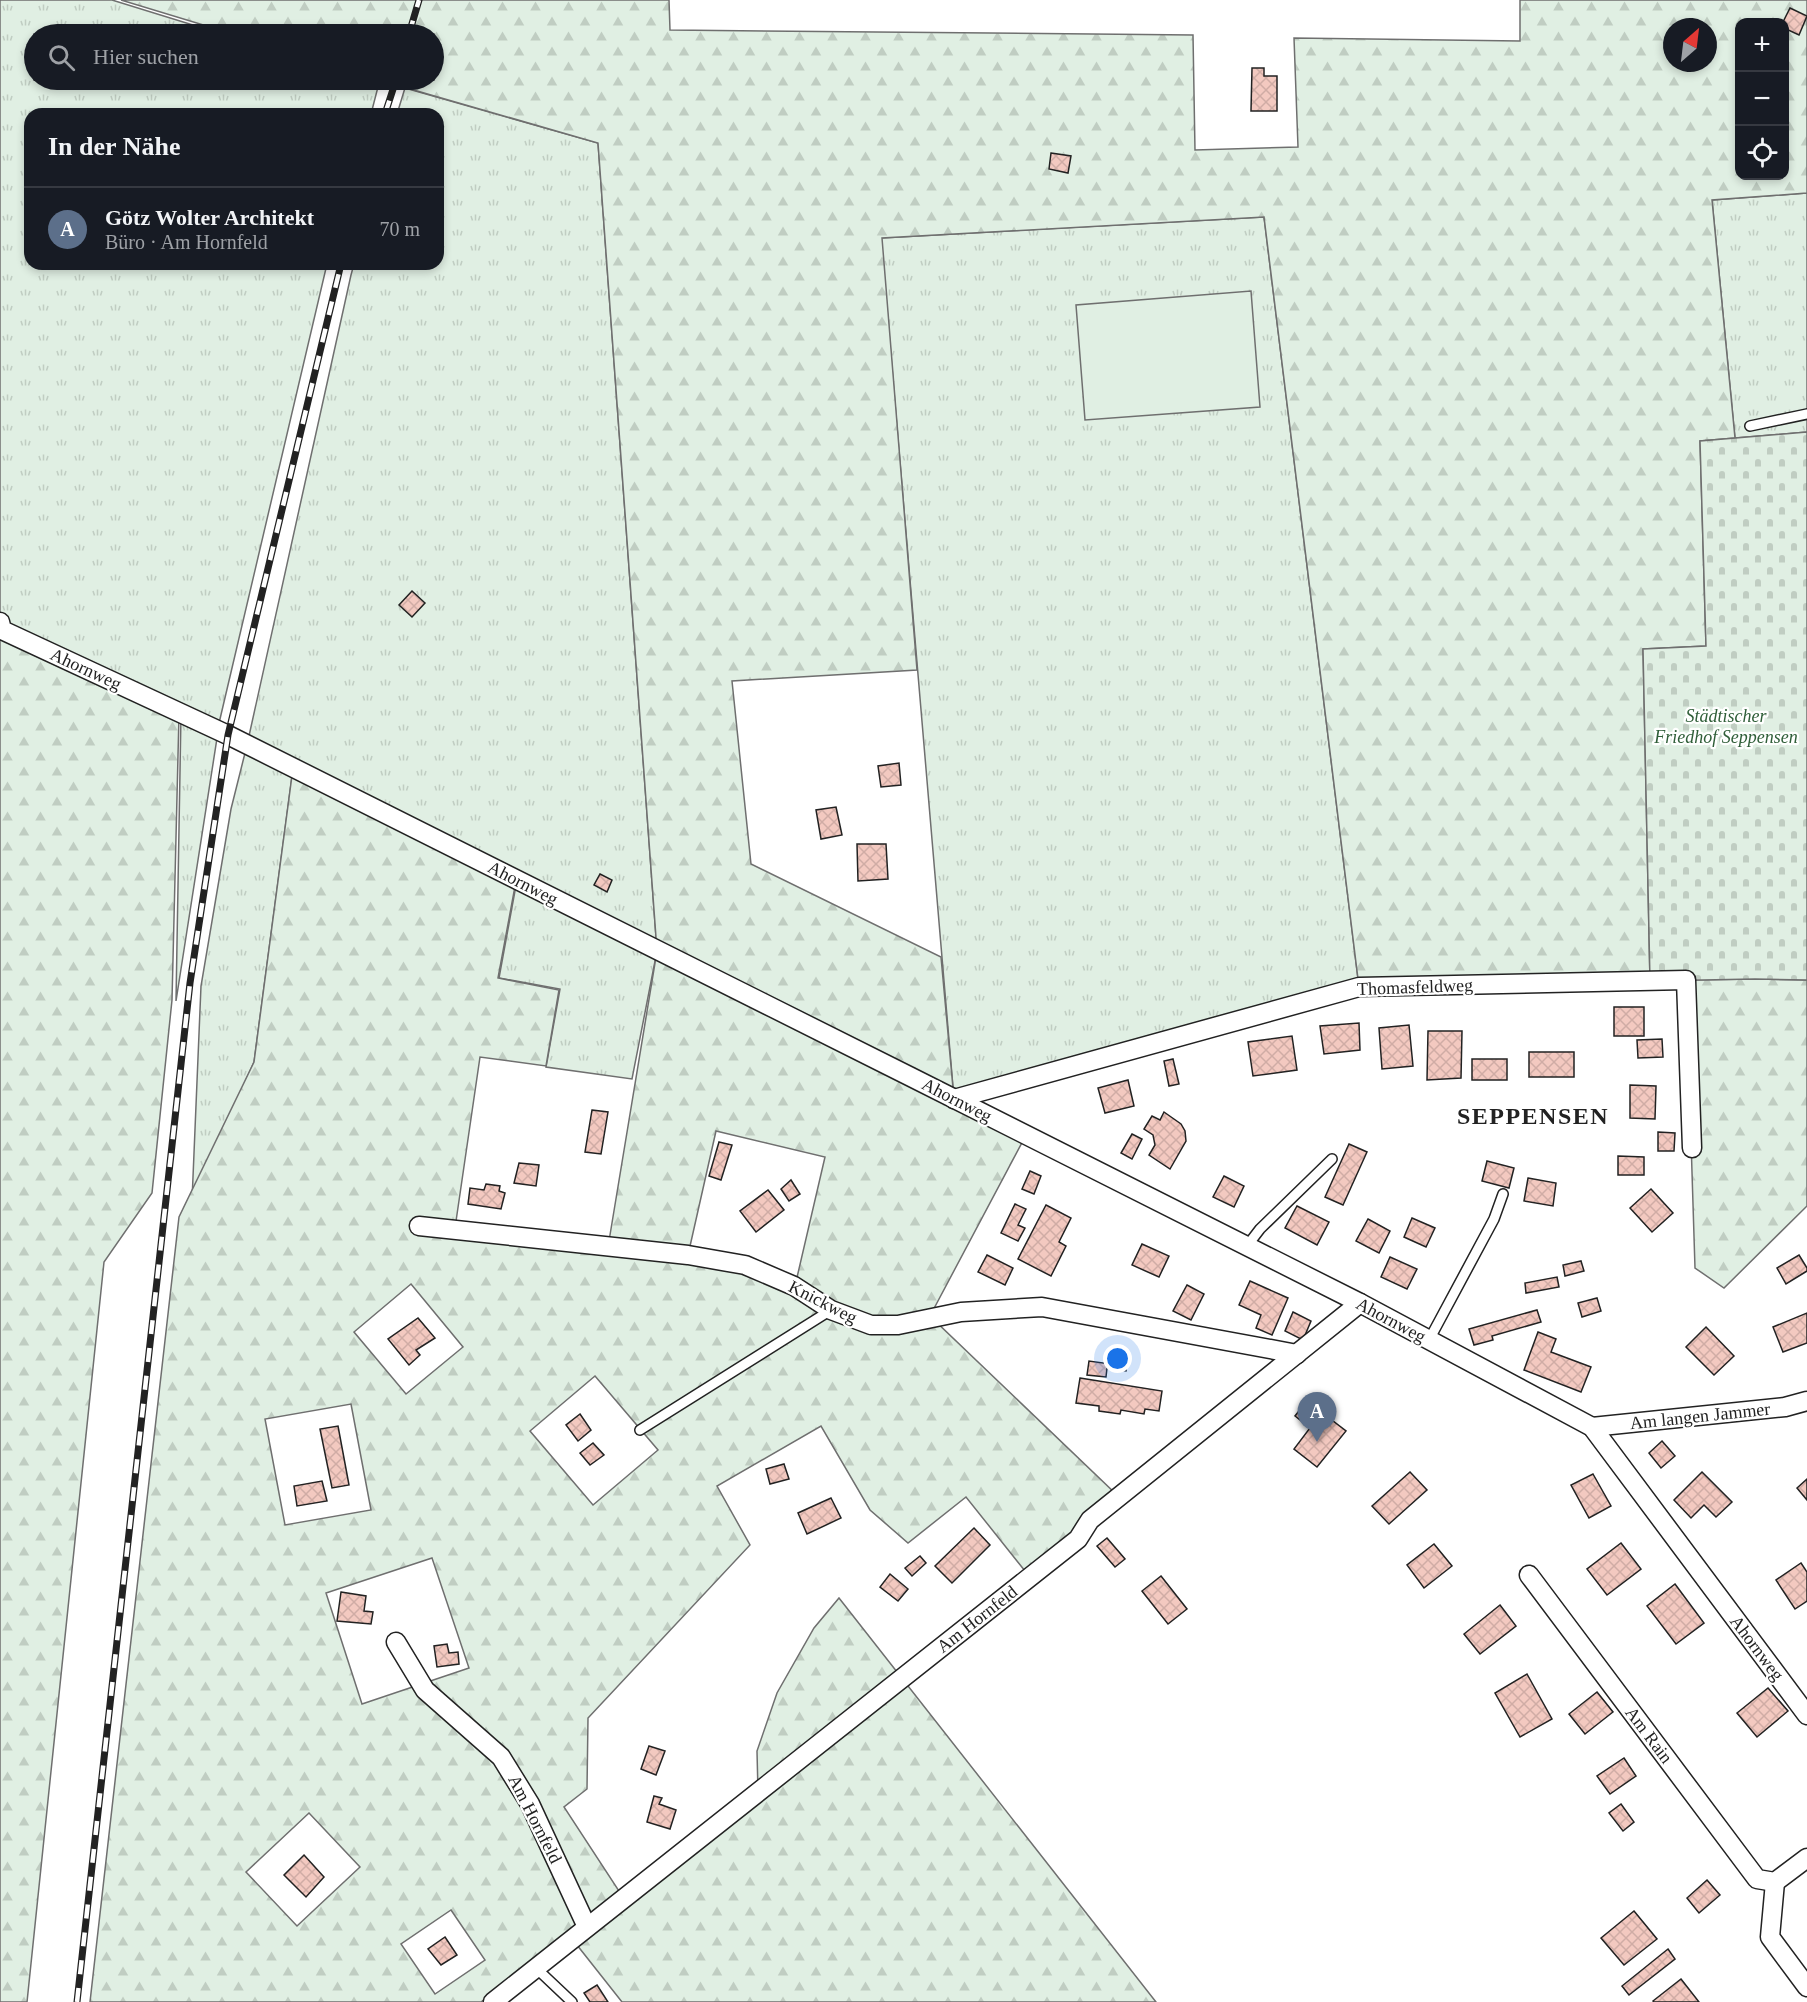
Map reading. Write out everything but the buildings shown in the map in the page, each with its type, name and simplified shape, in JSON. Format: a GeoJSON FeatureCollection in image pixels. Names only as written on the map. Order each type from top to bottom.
{"type":"FeatureCollection","features":[{"type":"Feature","properties":{"kind":"street","name":"Ahornweg"},"geometry":{"type":"LineString","coordinates":[[0,622],[2,630],[228,735],[1247,1246],[1592,1426],[1807,1715]]}},
{"type":"Feature","properties":{"kind":"street","name":"Thomasfeldweg"},"geometry":{"type":"LineString","coordinates":[[954,1099],[1359,987],[1686,980],[1692,1148]]}},
{"type":"Feature","properties":{"kind":"street","name":"Knickweg"},"geometry":{"type":"LineString","coordinates":[[419,1226],[688,1255],[745,1265],[794,1286],[831,1310],[870,1325],[898,1325],[961,1312],[1042,1307],[1297,1354]]}},
{"type":"Feature","properties":{"kind":"street","name":"Am Hornfeld"},"geometry":{"type":"LineString","coordinates":[[493,2002],[1078,1539],[1090,1520],[1360,1304]]}},
{"type":"Feature","properties":{"kind":"street","name":"Am langen Jammer"},"geometry":{"type":"LineString","coordinates":[[1592,1426],[1785,1407],[1807,1401]]}},
{"type":"Feature","properties":{"kind":"street","name":"Am Rain"},"geometry":{"type":"LineString","coordinates":[[1529,1575],[1757,1880],[1775,1882]]}},
{"type":"Feature","properties":{"kind":"street","name":"Am Hornfeld"},"geometry":{"type":"LineString","coordinates":[[396,1642],[425,1690],[501,1757],[531,1804],[587,1927]]}},
{"type":"Feature","properties":{"kind":"street"},"geometry":{"type":"LineString","coordinates":[[1807,1858],[1775,1882],[1770,1937],[1807,1987]]}},
{"type":"Feature","properties":{"kind":"lane"},"geometry":{"type":"LineString","coordinates":[[1750,426],[1807,414]]}},
{"type":"Feature","properties":{"kind":"lane"},"geometry":{"type":"LineString","coordinates":[[1247,1246],[1260,1229],[1332,1159]]}},
{"type":"Feature","properties":{"kind":"lane"},"geometry":{"type":"LineString","coordinates":[[1430,1340],[1494,1220],[1503,1194]]}},
{"type":"Feature","properties":{"kind":"lane"},"geometry":{"type":"LineString","coordinates":[[640,1430],[831,1310]]}},
{"type":"Feature","properties":{"kind":"lane"},"geometry":{"type":"LineString","coordinates":[[536,1968],[572,2002]]}},
{"type":"Feature","properties":{"kind":"green space"},"geometry":{"type":"Polygon","coordinates":[[[0,0],[112,0],[190,24],[24,24],[24,90],[377,90],[373,108],[24,108],[24,270],[326,270],[220,719],[176,1001],[181,714],[0,622],[0,0]]]}},
{"type":"Feature","properties":{"kind":"green space"},"geometry":{"type":"Polygon","coordinates":[[[121,0],[669,0],[670,30],[1193,35],[1195,150],[1298,147],[1294,38],[1520,41],[1520,0],[1807,0],[1807,193],[1712,200],[1735,438],[1700,441],[1706,646],[1643,649],[1650,981],[1359,987],[1264,217],[882,238],[917,670],[732,681],[751,864],[941,957],[954,1099],[1026,1135],[930,1316],[1118,1496],[1029,1576],[966,1497],[908,1543],[870,1510],[821,1426],[717,1486],[750,1545],[588,1718],[587,1789],[564,1807],[619,1891],[481,2002],[90,2002],[179,1217],[254,1062],[293,768],[516,881],[498,978],[559,990],[546,1066],[480,1057],[455,1228],[608,1247],[657,951],[598,143],[414,90],[444,90],[444,24],[200,24],[121,0]],[[716,1131],[688,1255],[795,1286],[825,1157],[716,1131]],[[411,1284],[354,1332],[406,1394],[463,1347],[411,1284]],[[595,1376],[530,1431],[593,1505],[658,1450],[595,1376]],[[351,1404],[265,1419],[285,1525],[371,1510],[351,1404]],[[432,1558],[326,1593],[362,1704],[469,1668],[432,1558]],[[309,1813],[246,1872],[297,1926],[360,1867],[309,1813]],[[451,1910],[401,1944],[435,1994],[485,1960],[451,1910]]]}},
{"type":"Feature","properties":{"kind":"green space"},"geometry":{"type":"Polygon","coordinates":[[[404,90],[412,90],[598,143],[657,951],[632,1079],[546,1067],[560,989],[499,978],[517,880],[293,769],[254,1062],[192,1201],[201,986],[231,809],[351,275],[352,270],[444,270],[444,108],[399,108],[404,90]]]}},
{"type":"Feature","properties":{"kind":"green space"},"geometry":{"type":"Polygon","coordinates":[[[1807,193],[1807,432],[1735,438],[1712,200],[1807,193]]]}},
{"type":"Feature","properties":{"kind":"green space"},"geometry":{"type":"Polygon","coordinates":[[[1264,217],[1359,987],[954,1099],[881,238],[1264,217]]]}},
{"type":"Feature","properties":{"kind":"green space"},"geometry":{"type":"Polygon","coordinates":[[[1251,291],[1260,407],[1085,420],[1076,305],[1251,291]]]}},
{"type":"Feature","properties":{"kind":"green space","name":"Städtischer Friedhof Seppensen"},"geometry":{"type":"Polygon","coordinates":[[[1807,432],[1807,980],[1650,981],[1643,649],[1706,646],[1700,441],[1807,432]]]}},
{"type":"Feature","properties":{"kind":"green space"},"geometry":{"type":"Polygon","coordinates":[[[0,633],[179,715],[172,1000],[152,1193],[104,1262],[27,2002],[0,2002],[0,633]]]}},
{"type":"Feature","properties":{"kind":"green space"},"geometry":{"type":"Polygon","coordinates":[[[1686,980],[1807,980],[1807,1206],[1724,1288],[1695,1268],[1686,980]]]}},
{"type":"Feature","properties":{"kind":"green space"},"geometry":{"type":"Polygon","coordinates":[[[839,1598],[1156,2002],[622,2002],[577,1945],[758,1792],[757,1751],[777,1693],[814,1628],[839,1598]]]}},
{"type":"Feature","properties":{"kind":"railway"},"geometry":{"type":"LineString","coordinates":[[412,24],[419,0]]}},
{"type":"Feature","properties":{"kind":"railway"},"geometry":{"type":"LineString","coordinates":[[387,108],[393,90]]}},
{"type":"Feature","properties":{"kind":"railway"},"geometry":{"type":"LineString","coordinates":[[77,2002],[190,983],[228,735],[340,270]]}},
{"type":"Feature","properties":{"kind":"place","name":"Götz Wolter Architekt"},"geometry":{"type":"Point","coordinates":[1317,1442]}},
{"type":"Feature","properties":{"kind":"district","name":"SEPPENSEN"},"geometry":{"type":"Point","coordinates":[1533,1116]}}]}
